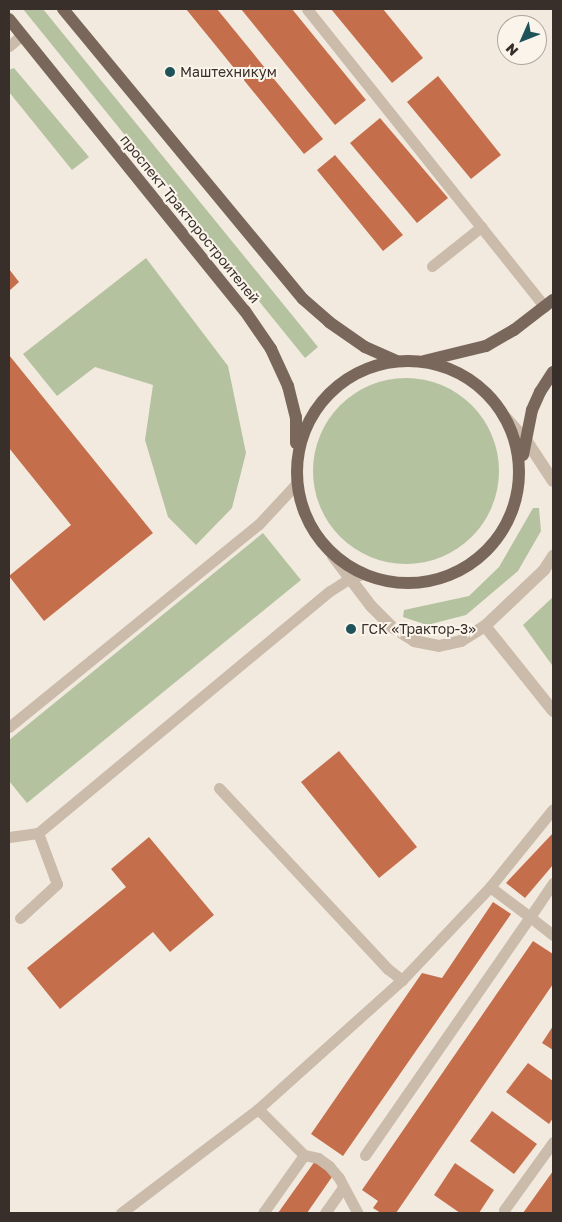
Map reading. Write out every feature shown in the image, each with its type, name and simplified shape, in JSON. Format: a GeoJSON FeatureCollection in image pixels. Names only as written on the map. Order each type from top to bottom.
{"type":"FeatureCollection","features":[{"type":"Feature","properties":{"kind":"main road"},"geometry":{"type":"LineString","coordinates":[[63,9],[303,299],[329,322],[365,347],[396,361]]}},
{"type":"Feature","properties":{"kind":"main road","name":"проспект Тракторостроителей"},"geometry":{"type":"LineString","coordinates":[[9,19],[245,311],[271,349],[288,386],[296,417],[297,460]]}},
{"type":"Feature","properties":{"kind":"main road"},"geometry":{"type":"LineString","coordinates":[[424,362],[486,346],[514,330],[549,303]]}},
{"type":"Feature","properties":{"kind":"main road"},"geometry":{"type":"LineString","coordinates":[[521,467],[517,440],[505,416],[494,401],[476,384],[452,369],[424,362],[396,361],[366,368],[340,383],[324,399],[304,431],[297,460],[297,483],[303,510],[314,534],[333,556],[356,576],[384,581],[415,583],[445,577],[472,563],[495,542],[511,515],[518,491],[532,410],[540,392],[553,372]]}},
{"type":"Feature","properties":{"kind":"street"},"geometry":{"type":"LineString","coordinates":[[505,416],[526,440],[553,481]]}},
{"type":"Feature","properties":{"kind":"street"},"geometry":{"type":"LineString","coordinates":[[356,576],[371,606],[392,627],[414,641],[439,646],[461,641],[485,626],[544,570],[553,556]]}},
{"type":"Feature","properties":{"kind":"street"},"geometry":{"type":"LineString","coordinates":[[485,626],[553,710]]}},
{"type":"Feature","properties":{"kind":"lane"},"geometry":{"type":"LineString","coordinates":[[307,9],[482,227],[549,303]]}},
{"type":"Feature","properties":{"kind":"lane"},"geometry":{"type":"LineString","coordinates":[[9,46],[22,35]]}},
{"type":"Feature","properties":{"kind":"lane"},"geometry":{"type":"LineString","coordinates":[[432,266],[482,227]]}},
{"type":"Feature","properties":{"kind":"lane"},"geometry":{"type":"LineString","coordinates":[[9,727],[258,525],[297,483]]}},
{"type":"Feature","properties":{"kind":"lane"},"geometry":{"type":"LineString","coordinates":[[9,837],[38,832],[330,591],[356,576]]}},
{"type":"Feature","properties":{"kind":"lane"},"geometry":{"type":"LineString","coordinates":[[219,788],[388,969],[402,980]]}},
{"type":"Feature","properties":{"kind":"lane"},"geometry":{"type":"LineString","coordinates":[[121,1213],[258,1109],[402,980],[490,887],[553,810]]}},
{"type":"Feature","properties":{"kind":"lane"},"geometry":{"type":"LineString","coordinates":[[20,918],[57,884],[38,832]]}},
{"type":"Feature","properties":{"kind":"lane"},"geometry":{"type":"LineString","coordinates":[[365,1155],[553,883]]}},
{"type":"Feature","properties":{"kind":"lane"},"geometry":{"type":"LineString","coordinates":[[490,887],[553,935]]}},
{"type":"Feature","properties":{"kind":"lane"},"geometry":{"type":"LineString","coordinates":[[258,1109],[304,1155],[318,1158],[329,1166],[358,1213]]}},
{"type":"Feature","properties":{"kind":"lane"},"geometry":{"type":"LineString","coordinates":[[504,1210],[553,1142]]}},
{"type":"Feature","properties":{"kind":"lane"},"geometry":{"type":"LineString","coordinates":[[263,1213],[304,1155]]}},
{"type":"Feature","properties":{"kind":"lane"},"geometry":{"type":"LineString","coordinates":[[325,1213],[343,1187]]}},
{"type":"Feature","properties":{"kind":"green space"},"geometry":{"type":"Polygon","coordinates":[[[23,9],[43,9],[318,347],[305,358],[23,9]]]}},
{"type":"Feature","properties":{"kind":"green space"},"geometry":{"type":"Polygon","coordinates":[[[14,68],[89,157],[72,170],[9,92],[9,70],[14,68]]]}},
{"type":"Feature","properties":{"kind":"green space"},"geometry":{"type":"Polygon","coordinates":[[[146,258],[228,366],[246,453],[232,508],[196,545],[168,517],[145,440],[153,385],[95,367],[57,396],[23,354],[146,258]]]}},
{"type":"Feature","properties":{"kind":"green space"},"geometry":{"type":"Polygon","coordinates":[[[406,378],[433,382],[450,389],[465,399],[478,412],[488,427],[495,444],[499,471],[495,498],[488,515],[478,530],[465,543],[450,553],[433,560],[406,564],[379,560],[362,553],[347,543],[334,530],[324,515],[317,498],[313,471],[317,444],[324,427],[334,412],[347,399],[362,389],[379,382],[406,378]]]}},
{"type":"Feature","properties":{"kind":"green space"},"geometry":{"type":"Polygon","coordinates":[[[533,508],[539,508],[541,531],[518,571],[466,615],[427,625],[403,617],[404,610],[469,596],[499,567],[533,508]]]}},
{"type":"Feature","properties":{"kind":"green space"},"geometry":{"type":"Polygon","coordinates":[[[263,533],[301,580],[27,803],[9,781],[9,740],[263,533]]]}},
{"type":"Feature","properties":{"kind":"green space"},"geometry":{"type":"Polygon","coordinates":[[[553,597],[553,664],[552,665],[523,625],[553,597]]]}},
{"type":"Feature","properties":{"kind":"building"},"geometry":{"type":"Polygon","coordinates":[[[186,9],[217,9],[323,139],[304,154],[186,9]]]}},
{"type":"Feature","properties":{"kind":"building"},"geometry":{"type":"Polygon","coordinates":[[[241,9],[292,9],[366,100],[335,125],[241,9]]]}},
{"type":"Feature","properties":{"kind":"building"},"geometry":{"type":"Polygon","coordinates":[[[331,9],[383,9],[423,58],[392,83],[331,9]]]}},
{"type":"Feature","properties":{"kind":"building"},"geometry":{"type":"Polygon","coordinates":[[[438,76],[501,155],[471,179],[407,102],[438,76]]]}},
{"type":"Feature","properties":{"kind":"building"},"geometry":{"type":"Polygon","coordinates":[[[380,118],[448,198],[417,223],[350,143],[380,118]]]}},
{"type":"Feature","properties":{"kind":"building"},"geometry":{"type":"Polygon","coordinates":[[[335,155],[403,235],[383,251],[317,170],[335,155]]]}},
{"type":"Feature","properties":{"kind":"building"},"geometry":{"type":"Polygon","coordinates":[[[9,269],[19,282],[9,291],[9,269]]]}},
{"type":"Feature","properties":{"kind":"building"},"geometry":{"type":"Polygon","coordinates":[[[9,355],[153,533],[44,621],[9,576],[71,525],[9,448],[9,355]]]}},
{"type":"Feature","properties":{"kind":"building"},"geometry":{"type":"Polygon","coordinates":[[[339,751],[417,847],[379,878],[301,782],[339,751]]]}},
{"type":"Feature","properties":{"kind":"building"},"geometry":{"type":"Polygon","coordinates":[[[553,833],[553,865],[525,898],[506,883],[553,833]]]}},
{"type":"Feature","properties":{"kind":"building"},"geometry":{"type":"Polygon","coordinates":[[[149,837],[214,915],[170,952],[153,932],[60,1009],[27,968],[126,887],[111,869],[149,837]]]}},
{"type":"Feature","properties":{"kind":"building"},"geometry":{"type":"Polygon","coordinates":[[[493,902],[511,914],[343,1156],[311,1134],[422,973],[442,978],[493,902]]]}},
{"type":"Feature","properties":{"kind":"building"},"geometry":{"type":"Polygon","coordinates":[[[533,941],[553,954],[553,984],[396,1213],[381,1213],[373,1208],[378,1201],[362,1190],[533,941]]]}},
{"type":"Feature","properties":{"kind":"building"},"geometry":{"type":"Polygon","coordinates":[[[553,1026],[553,1050],[542,1043],[553,1026]]]}},
{"type":"Feature","properties":{"kind":"building"},"geometry":{"type":"Polygon","coordinates":[[[528,1063],[553,1081],[553,1118],[549,1124],[506,1092],[528,1063]]]}},
{"type":"Feature","properties":{"kind":"building"},"geometry":{"type":"Polygon","coordinates":[[[492,1111],[537,1144],[514,1174],[470,1141],[492,1111]]]}},
{"type":"Feature","properties":{"kind":"building"},"geometry":{"type":"Polygon","coordinates":[[[315,1161],[334,1174],[307,1213],[278,1213],[315,1161]]]}},
{"type":"Feature","properties":{"kind":"building"},"geometry":{"type":"Polygon","coordinates":[[[455,1163],[494,1190],[479,1213],[460,1213],[434,1195],[455,1163]]]}},
{"type":"Feature","properties":{"kind":"building"},"geometry":{"type":"Polygon","coordinates":[[[553,1171],[553,1213],[523,1213],[553,1171]]]}},
{"type":"Feature","properties":{"kind":"place","name":"Маштехникум"},"geometry":{"type":"Point","coordinates":[170,72]}},
{"type":"Feature","properties":{"kind":"place","name":"ГСК «Трактор-3»"},"geometry":{"type":"Point","coordinates":[351,629]}}]}
